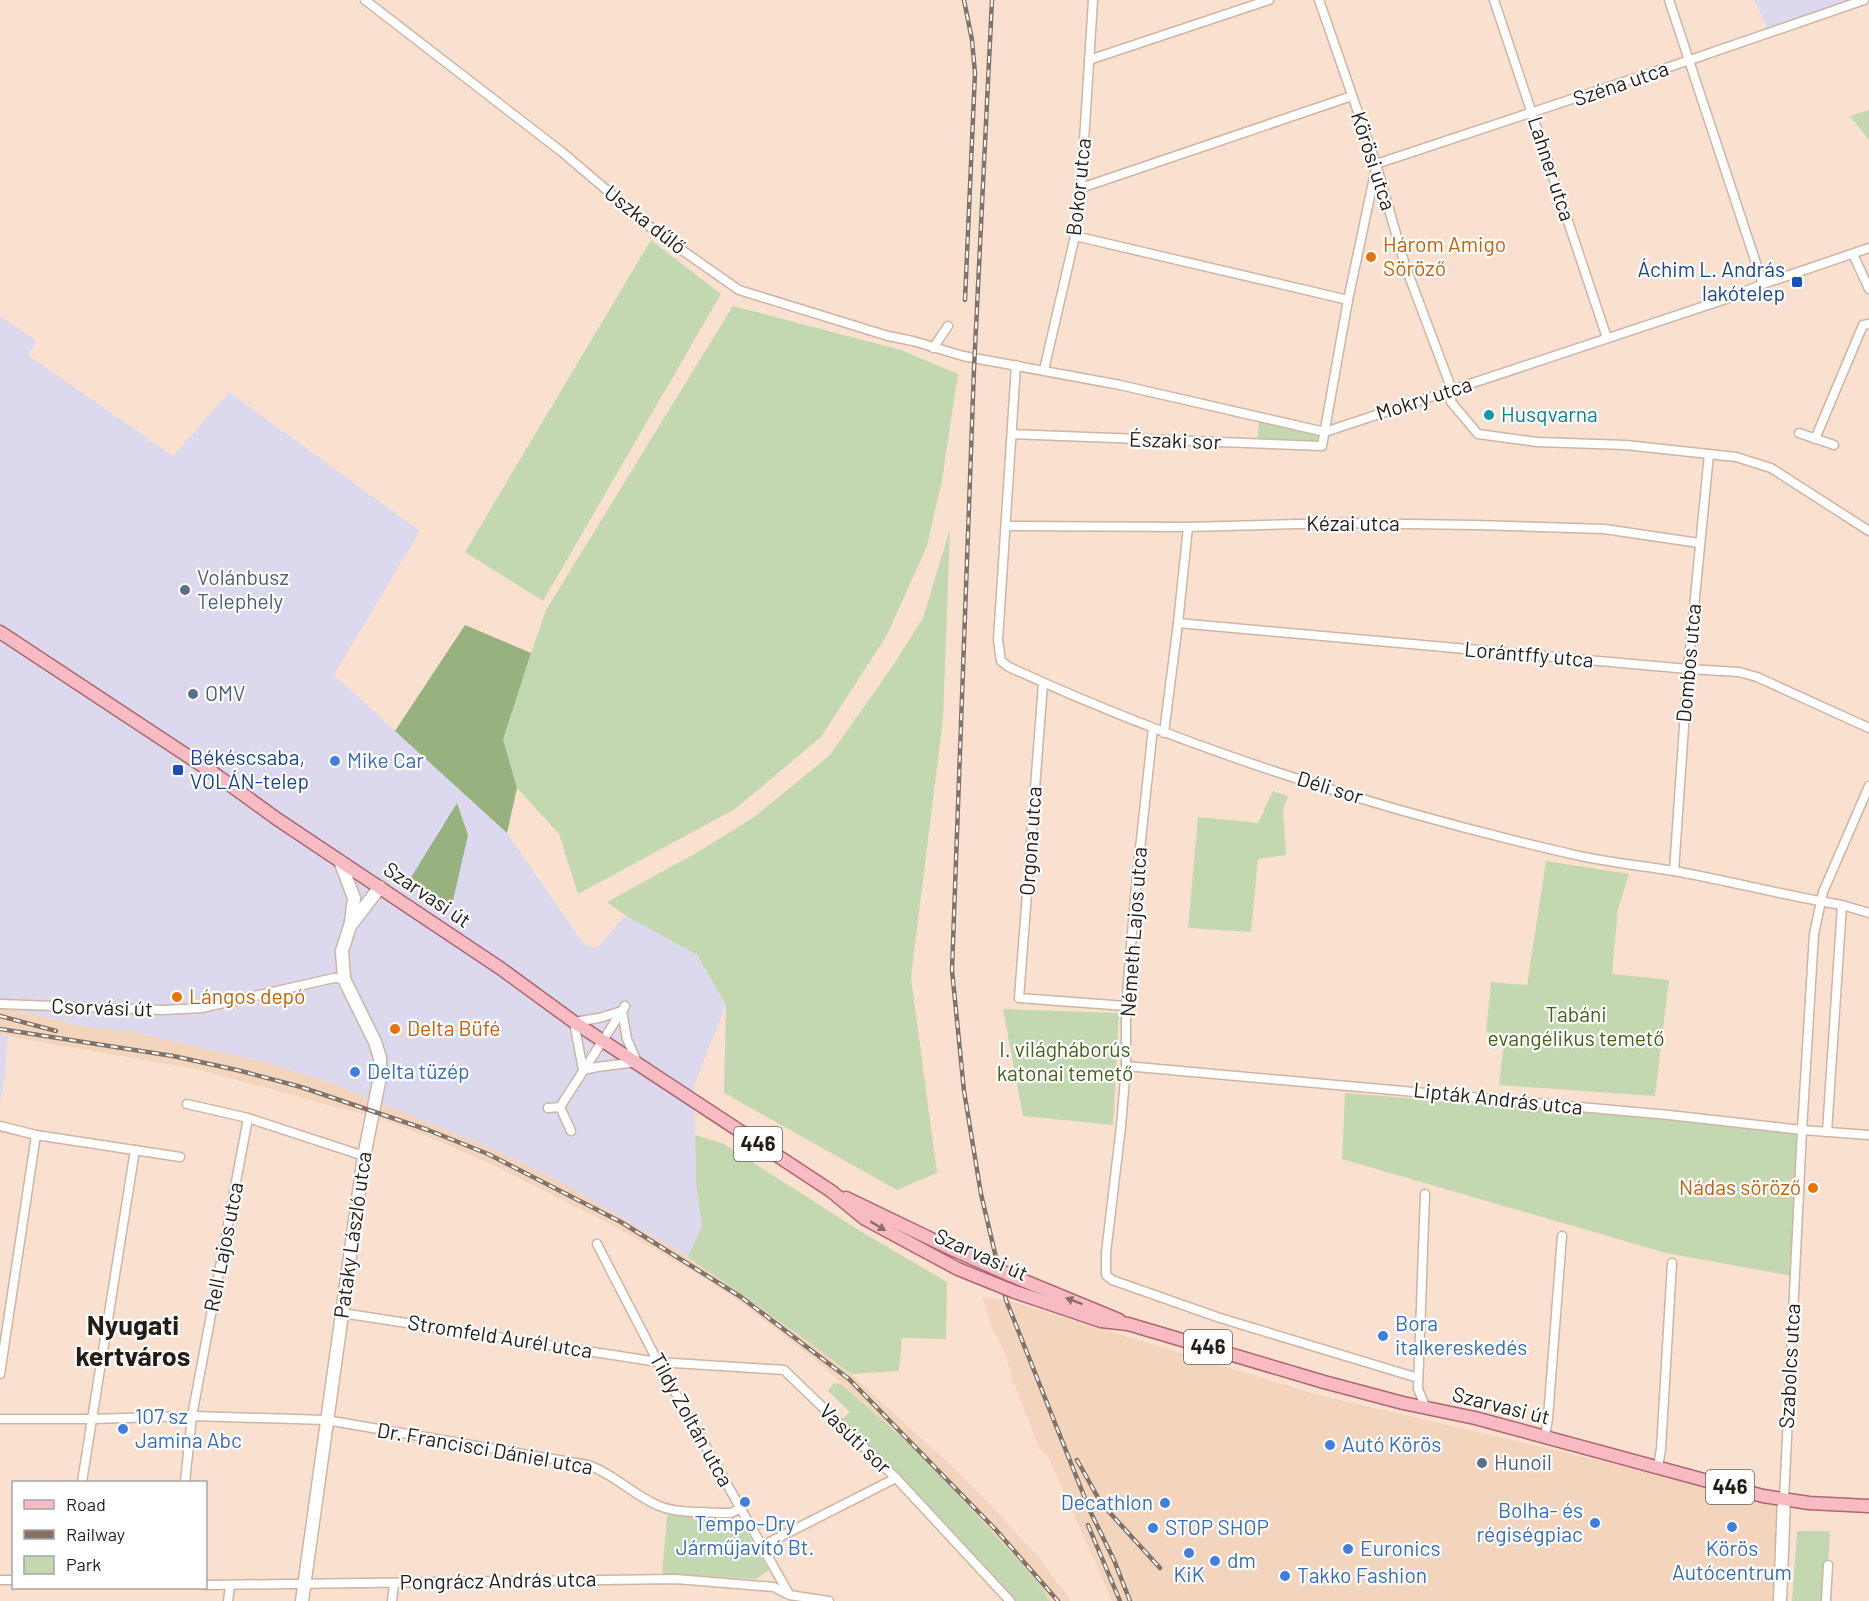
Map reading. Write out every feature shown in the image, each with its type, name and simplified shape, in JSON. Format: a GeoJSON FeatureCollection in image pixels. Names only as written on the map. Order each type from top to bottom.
{"type":"FeatureCollection","features":[{"type":"Feature","properties":{"kind":"main road","name":"Szarvasi út"},"geometry":{"type":"LineString","coordinates":[[0,632],[215,774],[574,1022],[831,1191],[865,1219],[958,1269],[1015,1292],[1101,1321],[1128,1324]]}},
{"type":"Feature","properties":{"kind":"main road","name":"Szarvasi út"},"geometry":{"type":"LineString","coordinates":[[831,1191],[954,1250],[1128,1324],[1324,1382],[1545,1437],[1763,1496],[1869,1506]]}},
{"type":"Feature","properties":{"kind":"street","name":"Uszka dűlő"},"geometry":{"type":"LineString","coordinates":[[364,0],[562,152],[656,232],[740,290],[888,336],[968,356],[1016,365]]}},
{"type":"Feature","properties":{"kind":"street","name":"Bokor utca"},"geometry":{"type":"LineString","coordinates":[[1044,370],[1075,236],[1081,189],[1093,0]]}},
{"type":"Feature","properties":{"kind":"street"},"geometry":{"type":"LineString","coordinates":[[1089,60],[1269,0]]}},
{"type":"Feature","properties":{"kind":"street","name":"Körösi utca"},"geometry":{"type":"LineString","coordinates":[[1319,0],[1376,164],[1405,265],[1452,390]]}},
{"type":"Feature","properties":{"kind":"street","name":"Lahner utca"},"geometry":{"type":"LineString","coordinates":[[1494,0],[1607,338]]}},
{"type":"Feature","properties":{"kind":"street"},"geometry":{"type":"LineString","coordinates":[[1669,0],[1763,284]]}},
{"type":"Feature","properties":{"kind":"street","name":"Széna utca"},"geometry":{"type":"LineString","coordinates":[[1376,164],[1864,0]]}},
{"type":"Feature","properties":{"kind":"street"},"geometry":{"type":"LineString","coordinates":[[1081,189],[1352,96]]}},
{"type":"Feature","properties":{"kind":"street"},"geometry":{"type":"LineString","coordinates":[[1007,526],[1016,365],[1120,385],[1325,432],[1348,300],[1376,164]]}},
{"type":"Feature","properties":{"kind":"street"},"geometry":{"type":"LineString","coordinates":[[1075,236],[1348,300]]}},
{"type":"Feature","properties":{"kind":"street","name":"Mokry utca"},"geometry":{"type":"LineString","coordinates":[[1325,432],[1726,299],[1869,248]]}},
{"type":"Feature","properties":{"kind":"street"},"geometry":{"type":"LineString","coordinates":[[1853,254],[1869,289]]}},
{"type":"Feature","properties":{"kind":"street"},"geometry":{"type":"LineString","coordinates":[[1815,439],[1863,325],[1869,324]]}},
{"type":"Feature","properties":{"kind":"street"},"geometry":{"type":"LineString","coordinates":[[933,348],[948,326]]}},
{"type":"Feature","properties":{"kind":"street"},"geometry":{"type":"LineString","coordinates":[[1452,390],[1451,402],[1478,434],[1537,442],[1626,445],[1736,457],[1771,468],[1869,531]]}},
{"type":"Feature","properties":{"kind":"street","name":"Északi sor"},"geometry":{"type":"LineString","coordinates":[[1012,434],[1322,447],[1325,432]]}},
{"type":"Feature","properties":{"kind":"street"},"geometry":{"type":"LineString","coordinates":[[1799,433],[1834,445]]}},
{"type":"Feature","properties":{"kind":"street","name":"Dombos utca"},"geometry":{"type":"LineString","coordinates":[[1674,872],[1688,669],[1709,454]]}},
{"type":"Feature","properties":{"kind":"street","name":"Kézai utca"},"geometry":{"type":"LineString","coordinates":[[1007,526],[1188,527],[1338,523],[1476,525],[1605,529],[1699,543]]}},
{"type":"Feature","properties":{"kind":"street","name":"Déli sor"},"geometry":{"type":"LineString","coordinates":[[1007,526],[998,640],[1001,661],[1043,683],[1164,733],[1246,762],[1413,813],[1569,854],[1842,905],[1869,913]]}},
{"type":"Feature","properties":{"kind":"street"},"geometry":{"type":"LineString","coordinates":[[1164,733],[1188,527]]}},
{"type":"Feature","properties":{"kind":"street","name":"Lorántffy utca"},"geometry":{"type":"LineString","coordinates":[[1178,623],[1739,672],[1757,677],[1869,728]]}},
{"type":"Feature","properties":{"kind":"street","name":"Orgona utca"},"geometry":{"type":"LineString","coordinates":[[1043,683],[1019,998],[1126,1006]]}},
{"type":"Feature","properties":{"kind":"street","name":"Németh Lajos utca"},"geometry":{"type":"LineString","coordinates":[[1153,728],[1136,886],[1126,1006],[1126,1066],[1106,1253],[1106,1275],[1112,1280],[1220,1317],[1418,1378]]}},
{"type":"Feature","properties":{"kind":"street","name":"Szabolcs utca"},"geometry":{"type":"LineString","coordinates":[[1780,1601],[1802,1130],[1814,934],[1820,902],[1869,786]]}},
{"type":"Feature","properties":{"kind":"street"},"geometry":{"type":"LineString","coordinates":[[340,861],[354,898],[350,926]]}},
{"type":"Feature","properties":{"kind":"street","name":"Pataky László utca"},"geometry":{"type":"LineString","coordinates":[[302,1601],[364,1156],[380,1077],[380,1058],[375,1042],[344,980],[342,951],[350,926],[380,887]]}},
{"type":"Feature","properties":{"kind":"street"},"geometry":{"type":"LineString","coordinates":[[1827,1132],[1842,905]]}},
{"type":"Feature","properties":{"kind":"street","name":"Csorvási út"},"geometry":{"type":"LineString","coordinates":[[0,1004],[184,1010],[334,978],[344,980]]}},
{"type":"Feature","properties":{"kind":"street"},"geometry":{"type":"LineString","coordinates":[[584,1070],[574,1022],[599,1018],[624,1009]]}},
{"type":"Feature","properties":{"kind":"street"},"geometry":{"type":"LineString","coordinates":[[560,1107],[624,1009]]}},
{"type":"Feature","properties":{"kind":"street"},"geometry":{"type":"LineString","coordinates":[[584,1070],[597,1066],[637,1062],[627,1039],[624,1009]]}},
{"type":"Feature","properties":{"kind":"street","name":"Lipták András utca"},"geometry":{"type":"LineString","coordinates":[[1126,1066],[1869,1135]]}},
{"type":"Feature","properties":{"kind":"street"},"geometry":{"type":"LineString","coordinates":[[187,1104],[248,1118],[364,1156]]}},
{"type":"Feature","properties":{"kind":"street"},"geometry":{"type":"LineString","coordinates":[[548,1108],[560,1107]]}},
{"type":"Feature","properties":{"kind":"street"},"geometry":{"type":"LineString","coordinates":[[560,1107],[571,1131]]}},
{"type":"Feature","properties":{"kind":"street","name":"Rell Lajos utca"},"geometry":{"type":"LineString","coordinates":[[185,1481],[192,1416],[248,1118]]}},
{"type":"Feature","properties":{"kind":"street"},"geometry":{"type":"LineString","coordinates":[[0,1126],[36,1135],[180,1156]]}},
{"type":"Feature","properties":{"kind":"street"},"geometry":{"type":"LineString","coordinates":[[0,1374],[36,1135]]}},
{"type":"Feature","properties":{"kind":"street"},"geometry":{"type":"LineString","coordinates":[[82,1481],[135,1150]]}},
{"type":"Feature","properties":{"kind":"street"},"geometry":{"type":"LineString","coordinates":[[1425,1194],[1418,1389],[1426,1408]]}},
{"type":"Feature","properties":{"kind":"street"},"geometry":{"type":"LineString","coordinates":[[1545,1437],[1562,1236]]}},
{"type":"Feature","properties":{"kind":"street","name":"Tildy Zoltán utca"},"geometry":{"type":"LineString","coordinates":[[597,1244],[658,1362],[789,1598]]}},
{"type":"Feature","properties":{"kind":"street"},"geometry":{"type":"LineString","coordinates":[[1658,1467],[1672,1263]]}},
{"type":"Feature","properties":{"kind":"street","name":"Stromfeld Aurél utca"},"geometry":{"type":"LineString","coordinates":[[342,1313],[658,1362]]}},
{"type":"Feature","properties":{"kind":"street","name":"Vasúti sor"},"geometry":{"type":"LineString","coordinates":[[658,1362],[784,1370],[896,1478],[1010,1601]]}},
{"type":"Feature","properties":{"kind":"street","name":"Dr. Francisci Dániel utca"},"geometry":{"type":"LineString","coordinates":[[0,1419],[192,1416],[326,1420],[588,1465],[601,1469],[650,1502],[668,1509],[731,1513],[739,1509]]}},
{"type":"Feature","properties":{"kind":"street"},"geometry":{"type":"LineString","coordinates":[[762,1546],[896,1478]]}},
{"type":"Feature","properties":{"kind":"street"},"geometry":{"type":"LineString","coordinates":[[1826,1601],[1828,1565]]}},
{"type":"Feature","properties":{"kind":"street","name":"Pongrácz András utca"},"geometry":{"type":"LineString","coordinates":[[207,1585],[676,1580],[774,1587],[789,1598],[828,1601]]}},
{"type":"Feature","properties":{"kind":"street"},"geometry":{"type":"LineString","coordinates":[[392,1601],[394,1582]]}},
{"type":"Feature","properties":{"kind":"street"},"geometry":{"type":"LineString","coordinates":[[228,1601],[230,1586]]}},
{"type":"Feature","properties":{"kind":"shaded area"},"geometry":{"type":"Polygon","coordinates":[[[1754,0],[1860,0],[1769,32],[1754,0]]]}},
{"type":"Feature","properties":{"kind":"shaded area"},"geometry":{"type":"Polygon","coordinates":[[[0,316],[37,341],[28,355],[173,456],[229,392],[420,531],[334,675],[507,833],[584,944],[597,948],[628,912],[697,955],[726,1005],[694,1085],[696,1183],[702,1226],[688,1257],[565,1184],[496,1150],[326,1081],[265,1062],[133,1032],[89,1027],[0,1007],[0,316]]]}},
{"type":"Feature","properties":{"kind":"shaded area"},"geometry":{"type":"Polygon","coordinates":[[[0,1007],[89,1027],[133,1032],[265,1062],[326,1081],[496,1150],[565,1184],[688,1257],[851,1374],[943,1458],[992,1507],[1036,1554],[1071,1601],[1050,1601],[1037,1581],[921,1454],[813,1358],[743,1304],[703,1277],[610,1224],[493,1165],[429,1137],[380,1119],[196,1069],[0,1035],[0,1007]]]}},
{"type":"Feature","properties":{"kind":"shaded area"},"geometry":{"type":"Polygon","coordinates":[[[0,1035],[8,1036],[5,1078],[0,1104],[0,1035]]]}},
{"type":"Feature","properties":{"kind":"shaded area"},"geometry":{"type":"Polygon","coordinates":[[[982,1297],[1009,1301],[1319,1395],[1779,1503],[1776,1601],[1112,1601],[1048,1456],[1039,1449],[1016,1387],[1012,1383],[1011,1371],[997,1335],[994,1333],[982,1297]]]}},
{"type":"Feature","properties":{"kind":"green space"},"geometry":{"type":"Polygon","coordinates":[[[1869,110],[1869,140],[1850,116],[1869,110]]]}},
{"type":"Feature","properties":{"kind":"green space"},"geometry":{"type":"Polygon","coordinates":[[[651,240],[721,294],[543,601],[465,552],[651,240]]]}},
{"type":"Feature","properties":{"kind":"green space"},"geometry":{"type":"Polygon","coordinates":[[[733,306],[901,350],[958,374],[942,480],[927,546],[887,635],[821,737],[735,809],[578,894],[559,834],[517,788],[502,736],[546,610],[733,306]]]}},
{"type":"Feature","properties":{"kind":"green space"},"geometry":{"type":"Polygon","coordinates":[[[1259,422],[1322,434],[1321,438],[1313,442],[1257,441],[1259,422]]]}},
{"type":"Feature","properties":{"kind":"green space"},"geometry":{"type":"Polygon","coordinates":[[[950,529],[943,719],[911,977],[937,1173],[897,1190],[724,1093],[726,1005],[697,955],[625,915],[607,902],[698,852],[754,817],[830,755],[892,667],[923,618],[950,529]]]}},
{"type":"Feature","properties":{"kind":"green space"},"geometry":{"type":"Polygon","coordinates":[[[465,625],[531,653],[503,739],[517,788],[507,833],[395,731],[465,625]]]}},
{"type":"Feature","properties":{"kind":"green space"},"geometry":{"type":"Polygon","coordinates":[[[1273,791],[1288,796],[1283,809],[1286,855],[1258,859],[1251,932],[1188,928],[1198,817],[1258,823],[1273,791]]]}},
{"type":"Feature","properties":{"kind":"green space"},"geometry":{"type":"Polygon","coordinates":[[[457,803],[468,835],[452,905],[410,879],[457,803]]]}},
{"type":"Feature","properties":{"kind":"green space","name":"Tabáni evangélikus temető"},"geometry":{"type":"Polygon","coordinates":[[[1546,861],[1629,874],[1618,909],[1612,974],[1669,980],[1655,1096],[1499,1085],[1505,1035],[1486,1032],[1491,982],[1527,985],[1546,861]]]}},
{"type":"Feature","properties":{"kind":"green space","name":"I. világháborús katonai temető"},"geometry":{"type":"Polygon","coordinates":[[[1003,1009],[1119,1013],[1113,1125],[1023,1116],[1003,1009]]]}},
{"type":"Feature","properties":{"kind":"green space"},"geometry":{"type":"Polygon","coordinates":[[[1345,1093],[1802,1130],[1792,1276],[1666,1253],[1342,1159],[1345,1093]]]}},
{"type":"Feature","properties":{"kind":"green space"},"geometry":{"type":"Polygon","coordinates":[[[695,1135],[724,1144],[862,1232],[947,1282],[946,1339],[902,1338],[899,1371],[851,1374],[688,1257],[702,1226],[696,1183],[695,1135]]]}},
{"type":"Feature","properties":{"kind":"green space"},"geometry":{"type":"Polygon","coordinates":[[[834,1383],[841,1384],[921,1454],[1037,1581],[1050,1601],[1015,1601],[904,1479],[841,1420],[850,1412],[828,1391],[834,1383]]]}},
{"type":"Feature","properties":{"kind":"green space"},"geometry":{"type":"Polygon","coordinates":[[[667,1515],[735,1518],[744,1527],[769,1570],[756,1579],[662,1574],[667,1515]]]}},
{"type":"Feature","properties":{"kind":"green space"},"geometry":{"type":"Polygon","coordinates":[[[1797,1531],[1830,1531],[1826,1601],[1792,1601],[1797,1531]]]}},
{"type":"Feature","properties":{"kind":"railway"},"geometry":{"type":"LineString","coordinates":[[964,0],[972,40],[975,73],[965,300]]}},
{"type":"Feature","properties":{"kind":"railway"},"geometry":{"type":"LineString","coordinates":[[992,0],[974,369],[952,970],[964,1091],[981,1194],[1006,1300],[1090,1511],[1114,1560],[1130,1601]]}},
{"type":"Feature","properties":{"kind":"railway"},"geometry":{"type":"LineString","coordinates":[[0,1016],[56,1031]]}},
{"type":"Feature","properties":{"kind":"railway"},"geometry":{"type":"LineString","coordinates":[[0,1029],[173,1056],[301,1087],[428,1130],[488,1154],[621,1222],[741,1297],[849,1379],[996,1530],[1058,1601]]}},
{"type":"Feature","properties":{"kind":"railway"},"geometry":{"type":"LineString","coordinates":[[1077,1460],[1101,1503],[1160,1568]]}},
{"type":"Feature","properties":{"kind":"railway"},"geometry":{"type":"LineString","coordinates":[[1088,1525],[1120,1601]]}},
{"type":"Feature","properties":{"kind":"place","name":"Három Amigo Söröző"},"geometry":{"type":"Point","coordinates":[1371,257]}},
{"type":"Feature","properties":{"kind":"place","name":"Áchim L. András lakótelep"},"geometry":{"type":"Point","coordinates":[1797,282]}},
{"type":"Feature","properties":{"kind":"place","name":"Husqvarna"},"geometry":{"type":"Point","coordinates":[1489,415]}},
{"type":"Feature","properties":{"kind":"place","name":"Volánbusz Telephely"},"geometry":{"type":"Point","coordinates":[185,590]}},
{"type":"Feature","properties":{"kind":"place","name":"OMV"},"geometry":{"type":"Point","coordinates":[193,694]}},
{"type":"Feature","properties":{"kind":"place","name":"Mike Car"},"geometry":{"type":"Point","coordinates":[335,761]}},
{"type":"Feature","properties":{"kind":"place","name":"Békéscsaba, VOLÁN-telep"},"geometry":{"type":"Point","coordinates":[178,770]}},
{"type":"Feature","properties":{"kind":"place","name":"Lángos depó"},"geometry":{"type":"Point","coordinates":[177,997]}},
{"type":"Feature","properties":{"kind":"place","name":"Delta Büfé"},"geometry":{"type":"Point","coordinates":[395,1029]}},
{"type":"Feature","properties":{"kind":"place","name":"Delta tüzép"},"geometry":{"type":"Point","coordinates":[355,1072]}},
{"type":"Feature","properties":{"kind":"place","name":"Nádas söröző"},"geometry":{"type":"Point","coordinates":[1813,1188]}},
{"type":"Feature","properties":{"kind":"place","name":"Bora italkereskedés"},"geometry":{"type":"Point","coordinates":[1383,1336]}},
{"type":"Feature","properties":{"kind":"place","name":"107 sz Jamina Abc"},"geometry":{"type":"Point","coordinates":[123,1429]}},
{"type":"Feature","properties":{"kind":"place","name":"Autó Körös"},"geometry":{"type":"Point","coordinates":[1330,1445]}},
{"type":"Feature","properties":{"kind":"place","name":"Hunoil"},"geometry":{"type":"Point","coordinates":[1482,1463]}},
{"type":"Feature","properties":{"kind":"place","name":"Tempo-Dry Járműjavító Bt."},"geometry":{"type":"Point","coordinates":[745,1502]}},
{"type":"Feature","properties":{"kind":"place","name":"Decathlon"},"geometry":{"type":"Point","coordinates":[1165,1503]}},
{"type":"Feature","properties":{"kind":"place","name":"Bolha- és régiségpiac"},"geometry":{"type":"Point","coordinates":[1595,1523]}},
{"type":"Feature","properties":{"kind":"place","name":"Körös Autócentrum"},"geometry":{"type":"Point","coordinates":[1732,1527]}},
{"type":"Feature","properties":{"kind":"place","name":"STOP SHOP"},"geometry":{"type":"Point","coordinates":[1153,1528]}},
{"type":"Feature","properties":{"kind":"place","name":"Euronics"},"geometry":{"type":"Point","coordinates":[1348,1549]}},
{"type":"Feature","properties":{"kind":"place","name":"KiK"},"geometry":{"type":"Point","coordinates":[1189,1553]}},
{"type":"Feature","properties":{"kind":"place","name":"dm"},"geometry":{"type":"Point","coordinates":[1215,1561]}},
{"type":"Feature","properties":{"kind":"place","name":"Takko Fashion"},"geometry":{"type":"Point","coordinates":[1285,1576]}},
{"type":"Feature","properties":{"kind":"district","name":"Nyugati kertváros"},"geometry":{"type":"Point","coordinates":[133,1342]}}]}
